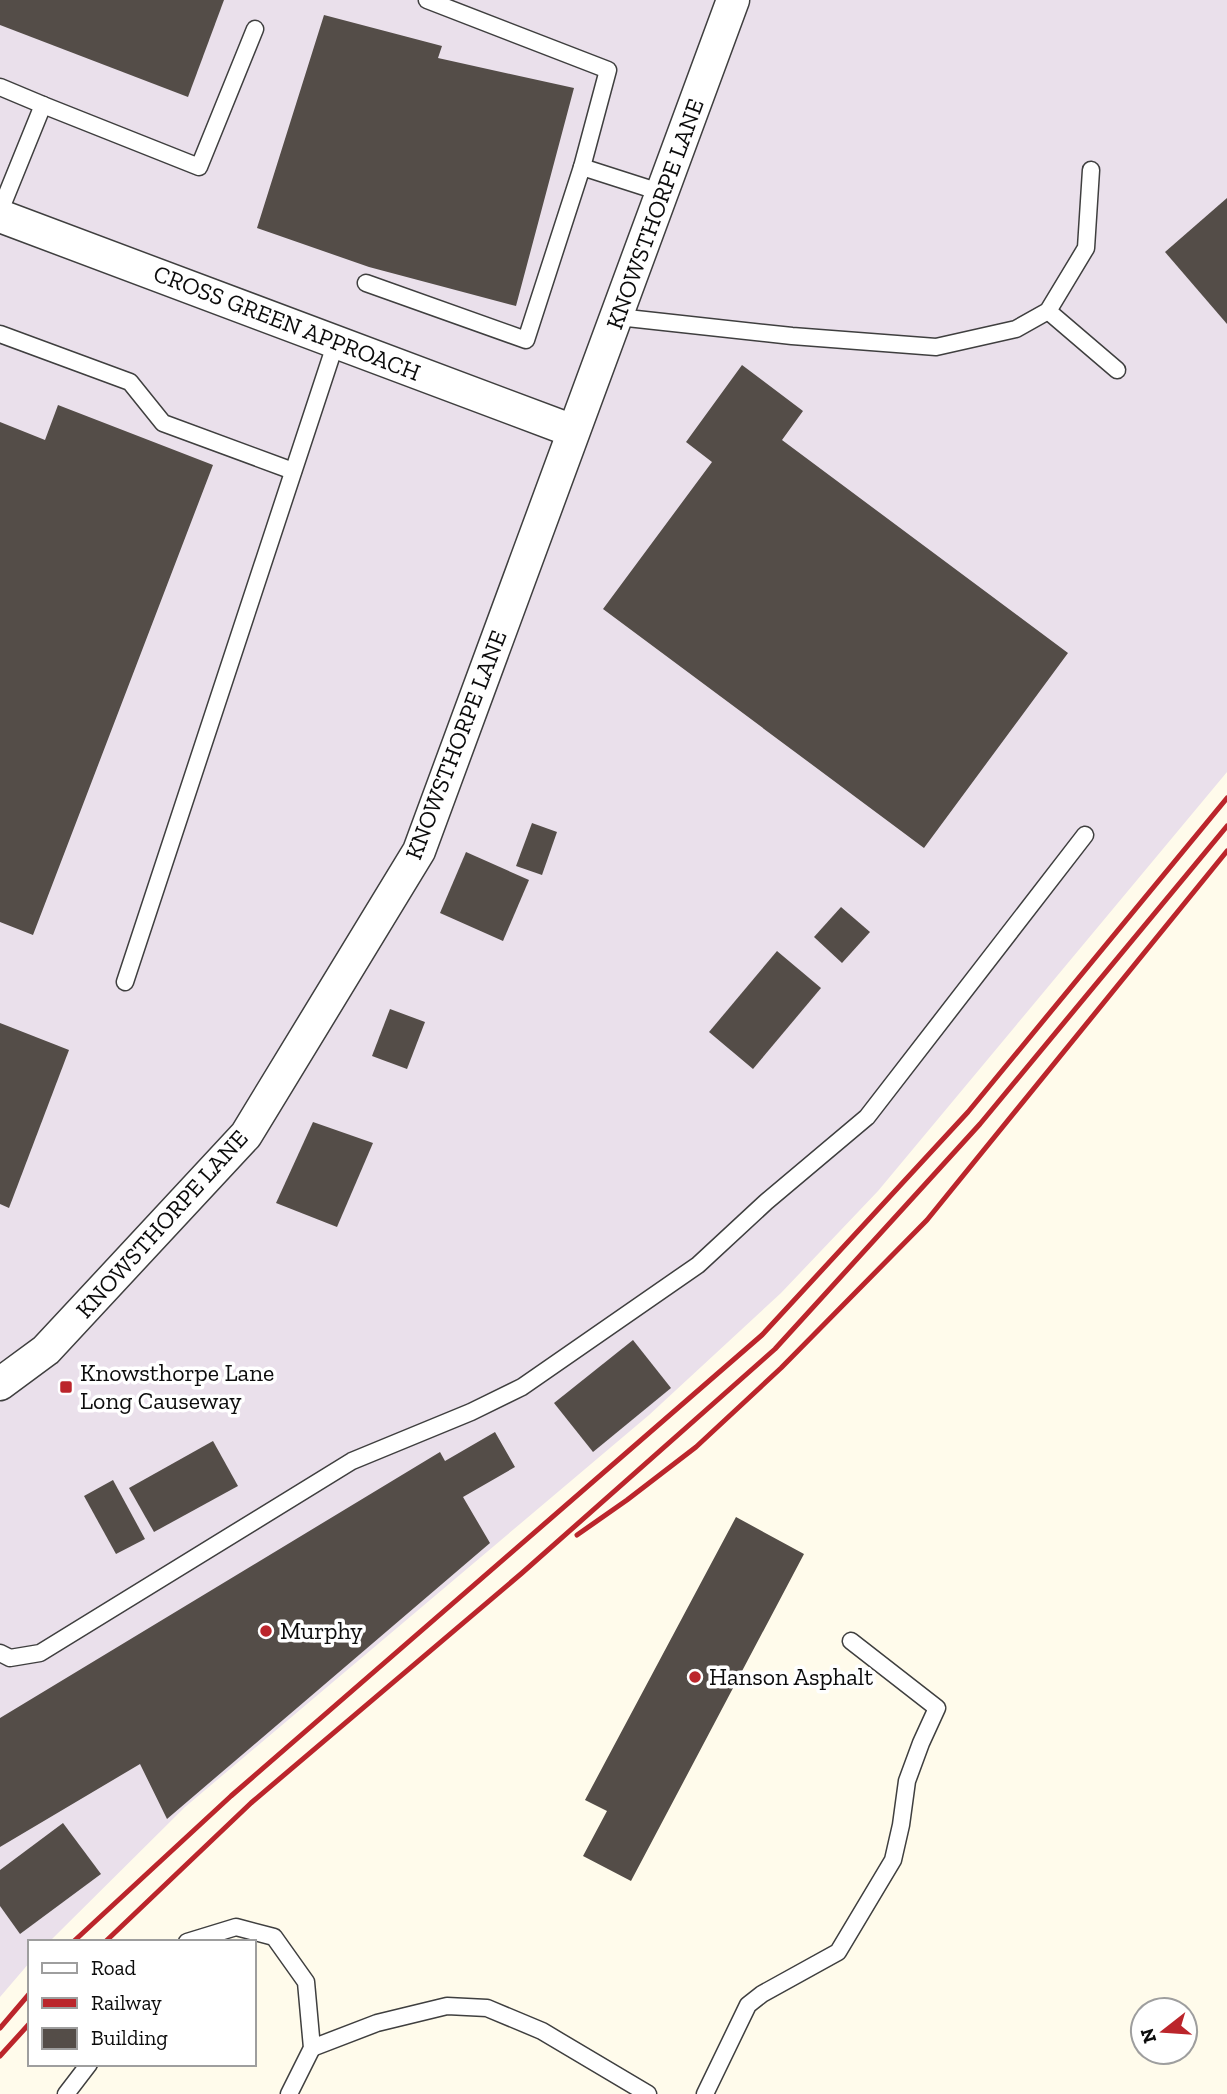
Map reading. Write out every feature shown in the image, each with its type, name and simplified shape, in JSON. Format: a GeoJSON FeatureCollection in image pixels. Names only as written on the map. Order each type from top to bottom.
{"type":"FeatureCollection","features":[{"type":"Feature","properties":{"kind":"street","name":"KNOWSTHORPE LANE"},"geometry":{"type":"LineString","coordinates":[[0,1384],[46,1350],[246,1135],[419,851],[733,0]]}},
{"type":"Feature","properties":{"kind":"street","name":"CROSS GREEN APPROACH"},"geometry":{"type":"LineString","coordinates":[[0,213],[573,431]]}},
{"type":"Feature","properties":{"kind":"lane"},"geometry":{"type":"LineString","coordinates":[[366,283],[526,340],[582,167],[608,70],[427,0]]}},
{"type":"Feature","properties":{"kind":"lane"},"geometry":{"type":"LineString","coordinates":[[0,87],[199,167],[255,29]]}},
{"type":"Feature","properties":{"kind":"lane"},"geometry":{"type":"LineString","coordinates":[[0,213],[43,105]]}},
{"type":"Feature","properties":{"kind":"lane"},"geometry":{"type":"LineString","coordinates":[[582,167],[663,193]]}},
{"type":"Feature","properties":{"kind":"lane"},"geometry":{"type":"LineString","coordinates":[[618,317],[936,347],[1016,329],[1048,311],[1086,247],[1091,170]]}},
{"type":"Feature","properties":{"kind":"lane"},"geometry":{"type":"LineString","coordinates":[[1048,311],[1117,370]]}},
{"type":"Feature","properties":{"kind":"lane"},"geometry":{"type":"LineString","coordinates":[[0,334],[130,382],[163,423],[293,471]]}},
{"type":"Feature","properties":{"kind":"lane"},"geometry":{"type":"LineString","coordinates":[[125,982],[336,342]]}},
{"type":"Feature","properties":{"kind":"lane"},"geometry":{"type":"LineString","coordinates":[[0,1653],[10,1658],[40,1653],[352,1461],[471,1412],[522,1387],[698,1265],[766,1202],[867,1117],[1086,835]]}},
{"type":"Feature","properties":{"kind":"lane"},"geometry":{"type":"LineString","coordinates":[[705,2094],[748,2005],[762,1994],[838,1952],[893,1860],[907,1781],[937,1708],[851,1641]]}},
{"type":"Feature","properties":{"kind":"lane"},"geometry":{"type":"LineString","coordinates":[[194,1940],[236,1927],[274,1937],[306,1982],[312,2048],[289,2094]]}},
{"type":"Feature","properties":{"kind":"lane"},"geometry":{"type":"LineString","coordinates":[[312,2048],[377,2023],[447,2006],[487,2008],[542,2031],[648,2094]]}},
{"type":"Feature","properties":{"kind":"lane"},"geometry":{"type":"LineString","coordinates":[[66,2094],[87,2066]]}},
{"type":"Feature","properties":{"kind":"shaded area"},"geometry":{"type":"Polygon","coordinates":[[[0,0],[1227,0],[1227,772],[878,1191],[781,1293],[649,1415],[185,1807],[51,1940],[28,1940],[28,1964],[0,1997],[0,0]]]}},
{"type":"Feature","properties":{"kind":"building"},"geometry":{"type":"Polygon","coordinates":[[[0,0],[224,0],[188,97],[0,25],[0,0]]]}},
{"type":"Feature","properties":{"kind":"building"},"geometry":{"type":"Polygon","coordinates":[[[324,15],[442,46],[438,58],[574,88],[516,306],[369,267],[257,228],[324,15]]]}},
{"type":"Feature","properties":{"kind":"building"},"geometry":{"type":"Polygon","coordinates":[[[1227,198],[1227,324],[1165,252],[1227,198]]]}},
{"type":"Feature","properties":{"kind":"building"},"geometry":{"type":"Polygon","coordinates":[[[742,365],[803,411],[782,440],[1068,653],[924,848],[603,609],[712,462],[686,442],[742,365]]]}},
{"type":"Feature","properties":{"kind":"building"},"geometry":{"type":"Polygon","coordinates":[[[58,405],[213,465],[33,935],[0,922],[0,422],[45,440],[58,405]]]}},
{"type":"Feature","properties":{"kind":"building"},"geometry":{"type":"Polygon","coordinates":[[[532,823],[557,832],[542,875],[516,866],[532,823]]]}},
{"type":"Feature","properties":{"kind":"building"},"geometry":{"type":"Polygon","coordinates":[[[466,852],[529,880],[503,941],[440,913],[466,852]]]}},
{"type":"Feature","properties":{"kind":"building"},"geometry":{"type":"Polygon","coordinates":[[[841,907],[870,932],[842,963],[814,937],[841,907]]]}},
{"type":"Feature","properties":{"kind":"building"},"geometry":{"type":"Polygon","coordinates":[[[777,951],[821,988],[753,1069],[709,1032],[777,951]]]}},
{"type":"Feature","properties":{"kind":"building"},"geometry":{"type":"Polygon","coordinates":[[[390,1009],[425,1022],[407,1069],[372,1056],[390,1009]]]}},
{"type":"Feature","properties":{"kind":"building"},"geometry":{"type":"Polygon","coordinates":[[[0,1023],[69,1050],[9,1208],[0,1204],[0,1023]]]}},
{"type":"Feature","properties":{"kind":"building"},"geometry":{"type":"Polygon","coordinates":[[[313,1122],[373,1143],[337,1227],[276,1203],[313,1122]]]}},
{"type":"Feature","properties":{"kind":"building"},"geometry":{"type":"Polygon","coordinates":[[[633,1340],[671,1388],[593,1452],[554,1403],[633,1340]]]}},
{"type":"Feature","properties":{"kind":"building","name":"Murphy"},"geometry":{"type":"Polygon","coordinates":[[[495,1432],[515,1467],[463,1497],[490,1543],[167,1819],[140,1764],[0,1847],[0,1718],[440,1452],[445,1461],[495,1432]]]}},
{"type":"Feature","properties":{"kind":"building"},"geometry":{"type":"Polygon","coordinates":[[[213,1441],[238,1486],[154,1532],[129,1488],[213,1441]]]}},
{"type":"Feature","properties":{"kind":"building"},"geometry":{"type":"Polygon","coordinates":[[[113,1480],[145,1539],[116,1554],[84,1496],[113,1480]]]}},
{"type":"Feature","properties":{"kind":"building","name":"Hanson Asphalt"},"geometry":{"type":"Polygon","coordinates":[[[736,1517],[804,1554],[631,1881],[583,1856],[607,1811],[585,1800],[736,1517]]]}},
{"type":"Feature","properties":{"kind":"building"},"geometry":{"type":"Polygon","coordinates":[[[63,1823],[101,1874],[20,1934],[0,1906],[0,1870],[63,1823]]]}},
{"type":"Feature","properties":{"kind":"railway"},"geometry":{"type":"LineString","coordinates":[[75,1940],[231,1796],[762,1335],[968,1112],[1227,798]]}},
{"type":"Feature","properties":{"kind":"railway"},"geometry":{"type":"LineString","coordinates":[[107,1940],[251,1803],[522,1573],[775,1349],[980,1124],[1227,826]]}},
{"type":"Feature","properties":{"kind":"railway"},"geometry":{"type":"LineString","coordinates":[[577,1535],[696,1447],[781,1368],[927,1220],[1227,851]]}},
{"type":"Feature","properties":{"kind":"railway"},"geometry":{"type":"LineString","coordinates":[[0,2028],[28,1995]]}},
{"type":"Feature","properties":{"kind":"railway"},"geometry":{"type":"LineString","coordinates":[[0,2056],[28,2025]]}},
{"type":"Feature","properties":{"kind":"place","name":"Knowsthorpe Lane Long Causeway"},"geometry":{"type":"Point","coordinates":[66,1387]}},
{"type":"Feature","properties":{"kind":"place","name":"Murphy"},"geometry":{"type":"Point","coordinates":[266,1631]}},
{"type":"Feature","properties":{"kind":"place","name":"Hanson Asphalt"},"geometry":{"type":"Point","coordinates":[695,1677]}}]}
